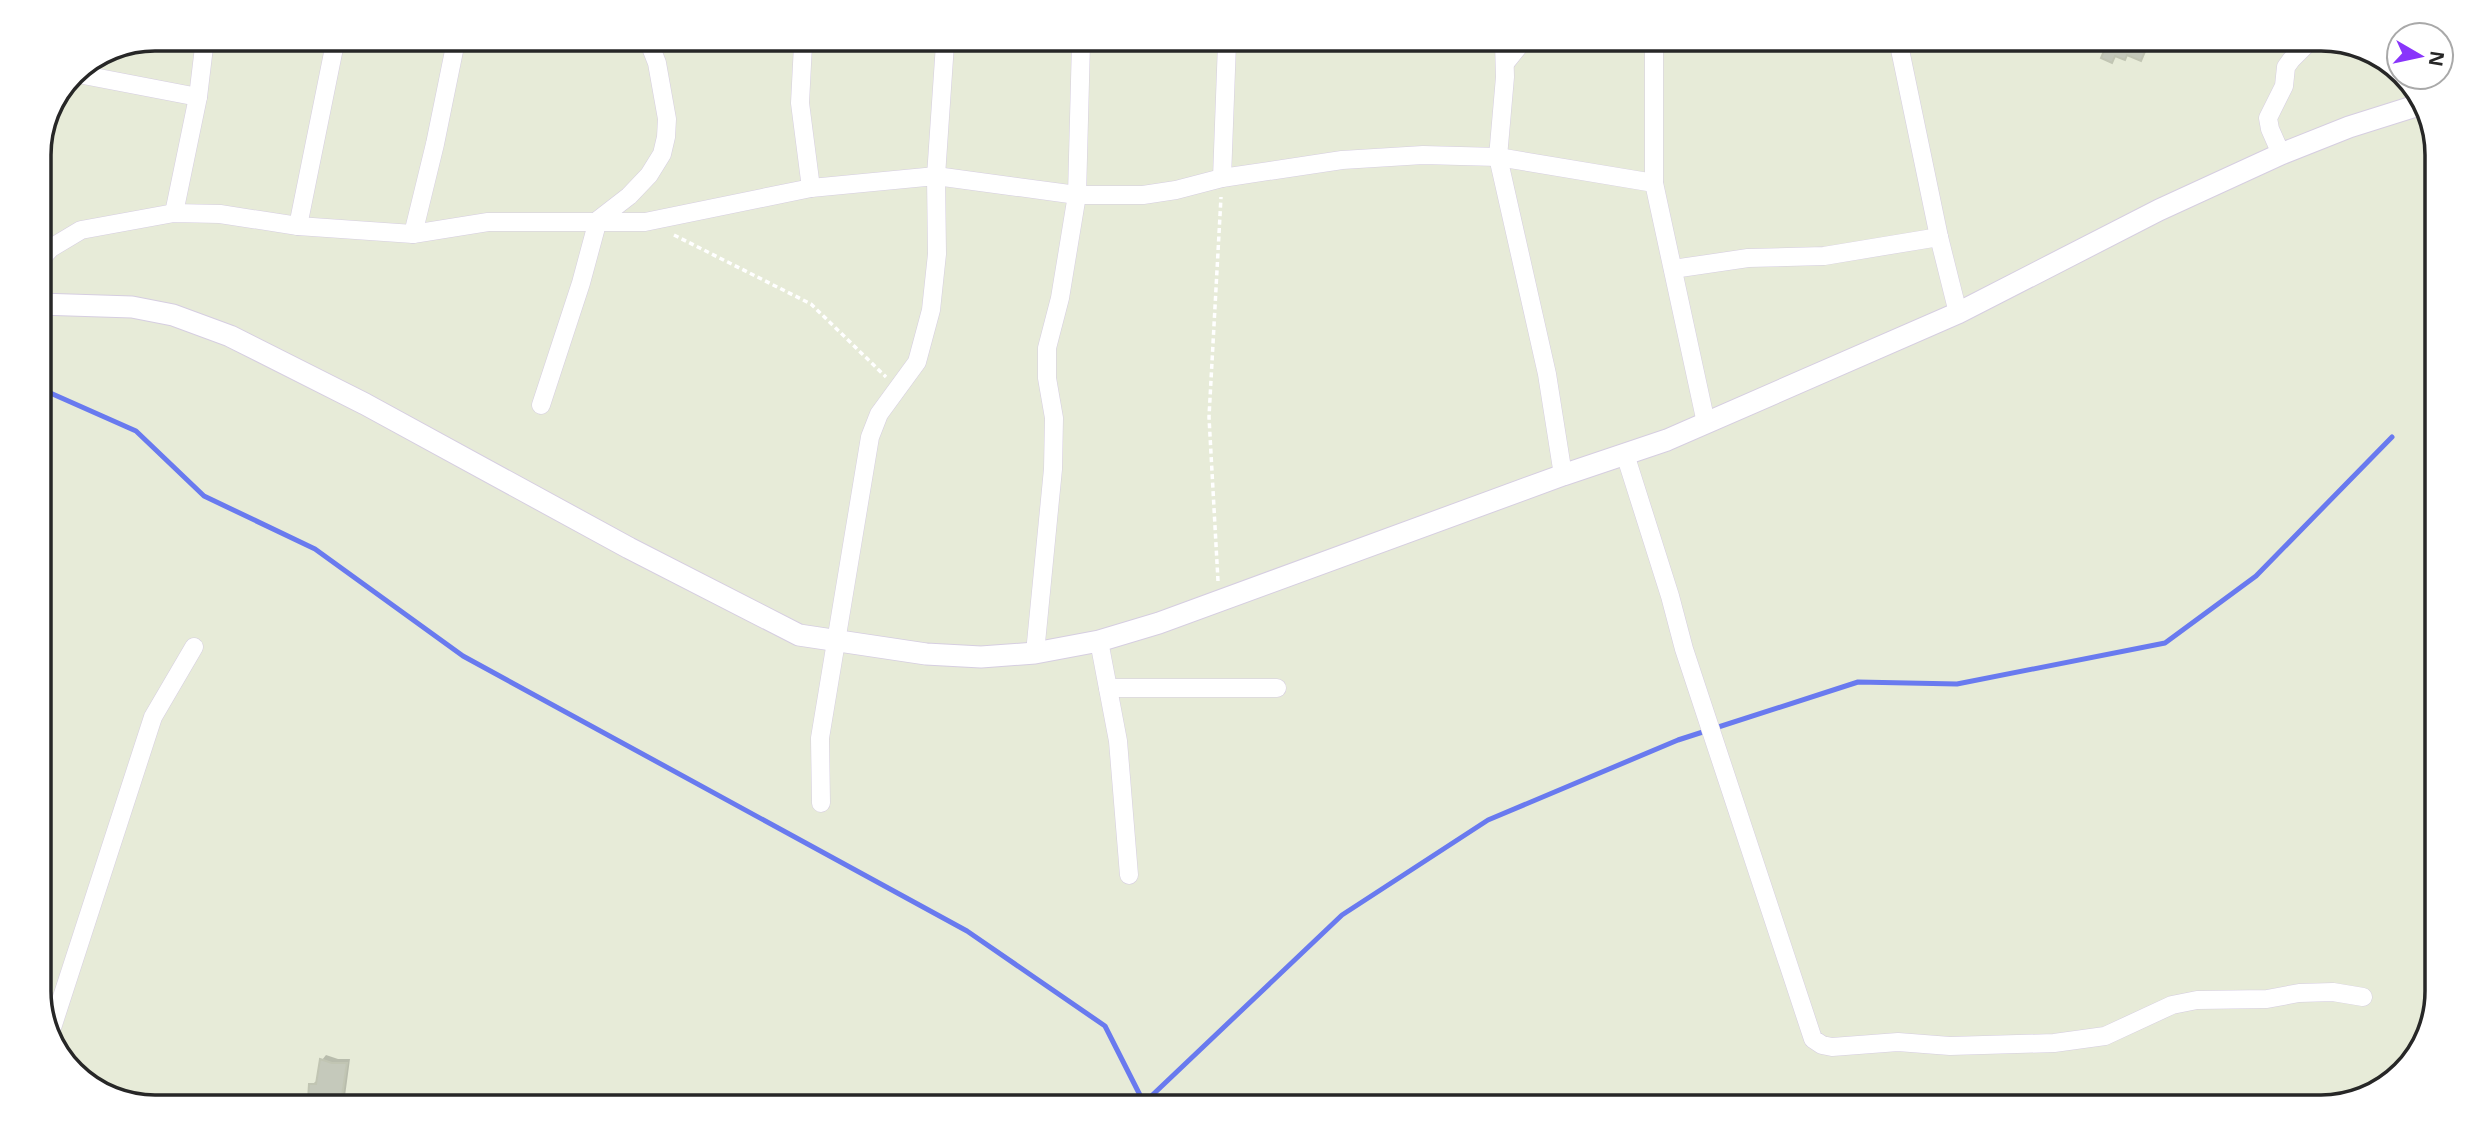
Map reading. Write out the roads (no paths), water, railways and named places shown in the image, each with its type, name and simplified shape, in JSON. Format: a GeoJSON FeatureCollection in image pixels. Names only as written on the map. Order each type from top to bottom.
{"type":"FeatureCollection","features":[{"type":"Feature","properties":{"kind":"street"},"geometry":{"type":"LineString","coordinates":[[174,213],[198,97],[204,51]]}},
{"type":"Feature","properties":{"kind":"street"},"geometry":{"type":"LineString","coordinates":[[298,226],[333,51]]}},
{"type":"Feature","properties":{"kind":"street"},"geometry":{"type":"LineString","coordinates":[[413,233],[454,51]]}},
{"type":"Feature","properties":{"kind":"street"},"geometry":{"type":"LineString","coordinates":[[541,405],[581,283],[598,220],[629,196],[662,154],[667,119],[652,51]]}},
{"type":"Feature","properties":{"kind":"street"},"geometry":{"type":"LineString","coordinates":[[803,51],[800,103],[811,188]]}},
{"type":"Feature","properties":{"kind":"street"},"geometry":{"type":"LineString","coordinates":[[821,803],[820,738],[870,437],[878,414],[917,362],[932,310],[937,254],[936,176],[945,51]]}},
{"type":"Feature","properties":{"kind":"street"},"geometry":{"type":"LineString","coordinates":[[1035,653],[1053,468],[1054,418],[1047,378],[1047,348],[1060,298],[1077,195],[1081,51]]}},
{"type":"Feature","properties":{"kind":"street"},"geometry":{"type":"LineString","coordinates":[[1222,178],[1227,51]]}},
{"type":"Feature","properties":{"kind":"street"},"geometry":{"type":"LineString","coordinates":[[1505,51],[1498,157],[1547,374],[1563,475]]}},
{"type":"Feature","properties":{"kind":"street"},"geometry":{"type":"LineString","coordinates":[[1506,62],[1515,51]]}},
{"type":"Feature","properties":{"kind":"street"},"geometry":{"type":"LineString","coordinates":[[1654,51],[1654,183],[1706,423]]}},
{"type":"Feature","properties":{"kind":"street"},"geometry":{"type":"LineString","coordinates":[[1900,51],[1939,237],[1958,313]]}},
{"type":"Feature","properties":{"kind":"street"},"geometry":{"type":"LineString","coordinates":[[2281,154],[2268,118],[2284,86],[2286,67],[2300,51]]}},
{"type":"Feature","properties":{"kind":"street"},"geometry":{"type":"LineString","coordinates":[[88,76],[198,97]]}},
{"type":"Feature","properties":{"kind":"street"},"geometry":{"type":"LineString","coordinates":[[51,304],[132,307],[173,315],[230,336],[365,404],[629,548],[799,635],[926,654],[981,657],[1035,653],[1099,641],[1220,602],[1563,475],[1667,440],[1958,313],[2159,210],[2281,154],[2349,127],[2413,107]]}},
{"type":"Feature","properties":{"kind":"street"},"geometry":{"type":"LineString","coordinates":[[51,248],[81,230],[174,213],[220,214],[298,226],[413,233],[488,222],[645,222],[811,188],[936,176],[1077,195],[1143,195],[1222,178],[1342,160],[1423,155],[1498,157],[1654,183]]}},
{"type":"Feature","properties":{"kind":"street"},"geometry":{"type":"LineString","coordinates":[[1673,269],[1728,260],[1824,256],[1939,237]]}},
{"type":"Feature","properties":{"kind":"street"},"geometry":{"type":"LineString","coordinates":[[1625,454],[1684,649],[1813,1039],[1832,1047],[1898,1042],[1939,1046],[2054,1043],[2105,1036],[2172,1005],[2197,1000],[2267,999],[2300,993],[2333,992],[2363,997]]}},
{"type":"Feature","properties":{"kind":"street"},"geometry":{"type":"LineString","coordinates":[[1099,641],[1118,741],[1129,874]]}},
{"type":"Feature","properties":{"kind":"street"},"geometry":{"type":"LineString","coordinates":[[55,1020],[153,717],[194,647]]}},
{"type":"Feature","properties":{"kind":"street"},"geometry":{"type":"LineString","coordinates":[[1108,688],[1277,688]]}},
{"type":"Feature","properties":{"kind":"waterway"},"geometry":{"type":"LineString","coordinates":[[51,393],[136,431],[204,496],[315,549],[463,656],[967,931],[1105,1026],[1140,1095]]}},
{"type":"Feature","properties":{"kind":"waterway"},"geometry":{"type":"LineString","coordinates":[[1152,1095],[1342,915],[1488,820],[1678,740],[1858,682],[1957,684],[2165,643],[2256,576],[2392,437]]}}]}
